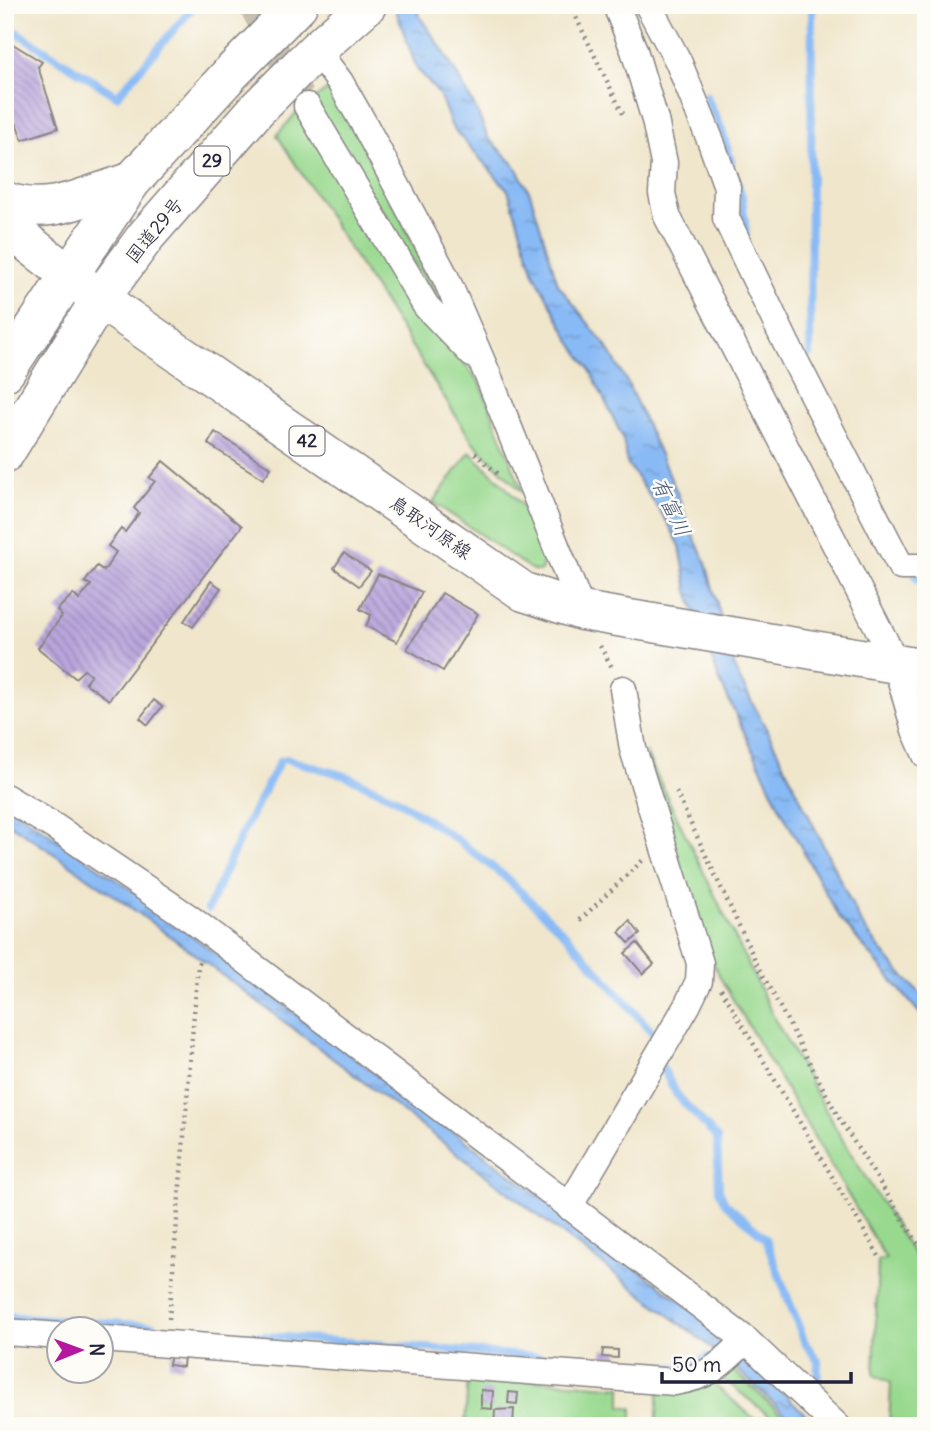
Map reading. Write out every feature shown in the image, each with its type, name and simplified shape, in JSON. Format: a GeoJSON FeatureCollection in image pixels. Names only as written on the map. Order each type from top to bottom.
{"type":"FeatureCollection","features":[{"type":"Feature","properties":{"kind":"main road","name":"国道29号"},"geometry":{"type":"LineString","coordinates":[[12,463],[100,299],[146,236],[257,109],[367,5]]}},
{"type":"Feature","properties":{"kind":"main road","name":"29"},"geometry":{"type":"LineString","coordinates":[[5,372],[131,182],[294,6]]}},
{"type":"Feature","properties":{"kind":"main road"},"geometry":{"type":"LineString","coordinates":[[5,201],[18,206],[55,208],[131,182]]}},
{"type":"Feature","properties":{"kind":"main road","name":"鳥取河原線"},"geometry":{"type":"LineString","coordinates":[[5,225],[100,299],[524,592],[582,611],[911,666]]}},
{"type":"Feature","properties":{"kind":"street"},"geometry":{"type":"LineString","coordinates":[[616,5],[635,50],[655,120],[664,163],[662,193],[667,216],[911,666],[915,730],[926,755]]}},
{"type":"Feature","properties":{"kind":"street"},"geometry":{"type":"LineString","coordinates":[[648,5],[678,61],[711,142],[727,187],[726,218],[786,343],[901,567],[926,567]]}},
{"type":"Feature","properties":{"kind":"street"},"geometry":{"type":"LineString","coordinates":[[326,41],[365,124],[445,276],[484,365],[582,611]]}},
{"type":"Feature","properties":{"kind":"street"},"geometry":{"type":"LineString","coordinates":[[307,106],[426,306],[484,365]]}},
{"type":"Feature","properties":{"kind":"street"},"geometry":{"type":"LineString","coordinates":[[569,1207],[687,1006],[699,981],[701,963],[633,749],[622,689]]}},
{"type":"Feature","properties":{"kind":"street"},"geometry":{"type":"LineString","coordinates":[[5,797],[67,835],[213,936],[746,1340],[836,1426]]}},
{"type":"Feature","properties":{"kind":"street"},"geometry":{"type":"LineString","coordinates":[[5,1332],[46,1335]]}},
{"type":"Feature","properties":{"kind":"street"},"geometry":{"type":"LineString","coordinates":[[116,1340],[675,1382],[698,1378],[719,1367],[746,1340]]}},
{"type":"Feature","properties":{"kind":"path"},"geometry":{"type":"LineString","coordinates":[[570,5],[625,118]]}},
{"type":"Feature","properties":{"kind":"path"},"geometry":{"type":"LineString","coordinates":[[5,494],[12,463]]}},
{"type":"Feature","properties":{"kind":"path"},"geometry":{"type":"LineString","coordinates":[[582,611],[622,689]]}},
{"type":"Feature","properties":{"kind":"path"},"geometry":{"type":"LineString","coordinates":[[673,788],[757,964],[839,1118],[926,1256]]}},
{"type":"Feature","properties":{"kind":"path"},"geometry":{"type":"LineString","coordinates":[[580,920],[662,841]]}},
{"type":"Feature","properties":{"kind":"path"},"geometry":{"type":"LineString","coordinates":[[167,1344],[198,965],[213,936]]}},
{"type":"Feature","properties":{"kind":"path"},"geometry":{"type":"LineString","coordinates":[[701,963],[713,975],[879,1256]]}},
{"type":"Feature","properties":{"kind":"green space"},"geometry":{"type":"Polygon","coordinates":[[[328,89],[360,132],[436,297],[310,102],[328,89]]]}},
{"type":"Feature","properties":{"kind":"green space"},"geometry":{"type":"Polygon","coordinates":[[[297,112],[421,308],[480,383],[523,493],[472,441],[277,135],[297,112]]]}},
{"type":"Feature","properties":{"kind":"green space"},"geometry":{"type":"Polygon","coordinates":[[[470,452],[522,505],[533,521],[541,538],[544,554],[541,571],[534,571],[526,566],[433,502],[470,452]]]}},
{"type":"Feature","properties":{"kind":"green space"},"geometry":{"type":"Polygon","coordinates":[[[645,751],[774,1018],[842,1139],[926,1275],[926,1426],[889,1426],[891,1383],[874,1375],[878,1260],[886,1259],[706,949],[645,751]]]}},
{"type":"Feature","properties":{"kind":"green space"},"geometry":{"type":"Polygon","coordinates":[[[731,1368],[794,1426],[782,1426],[722,1378],[731,1368]]]}},
{"type":"Feature","properties":{"kind":"green space"},"geometry":{"type":"Polygon","coordinates":[[[468,1375],[621,1387],[621,1406],[632,1408],[632,1426],[465,1426],[468,1375]]]}},
{"type":"Feature","properties":{"kind":"green space"},"geometry":{"type":"Polygon","coordinates":[[[711,1382],[763,1426],[656,1426],[659,1391],[711,1382]]]}},
{"type":"Feature","properties":{"kind":"water","name":"有富川"},"geometry":{"type":"Polygon","coordinates":[[[394,5],[417,5],[420,17],[444,52],[476,109],[488,138],[514,164],[530,193],[558,284],[609,350],[628,384],[676,490],[706,563],[736,672],[860,921],[891,962],[926,999],[926,1021],[838,916],[781,810],[719,679],[688,591],[680,546],[668,523],[627,463],[623,438],[589,368],[571,342],[534,273],[508,190],[452,127],[439,94],[417,69],[394,5]]]}},
{"type":"Feature","properties":{"kind":"water"},"geometry":{"type":"Polygon","coordinates":[[[5,803],[181,924],[201,943],[726,1335],[817,1426],[798,1426],[733,1365],[715,1357],[712,1348],[374,1090],[146,919],[5,821],[5,803]]]}},
{"type":"Feature","properties":{"kind":"building"},"geometry":{"type":"Polygon","coordinates":[[[8,41],[42,62],[38,67],[58,128],[22,140],[5,90],[5,45],[8,41]]]}},
{"type":"Feature","properties":{"kind":"building"},"geometry":{"type":"Polygon","coordinates":[[[215,432],[271,468],[263,479],[208,444],[215,432]]]}},
{"type":"Feature","properties":{"kind":"building"},"geometry":{"type":"Polygon","coordinates":[[[163,461],[242,526],[109,700],[85,683],[91,674],[84,670],[75,678],[38,648],[62,616],[57,610],[73,594],[79,600],[91,585],[85,582],[97,566],[104,571],[116,552],[108,546],[121,529],[125,532],[139,513],[134,508],[155,481],[149,478],[163,461]]]}},
{"type":"Feature","properties":{"kind":"building"},"geometry":{"type":"Polygon","coordinates":[[[344,553],[371,571],[359,586],[334,568],[344,553]]]}},
{"type":"Feature","properties":{"kind":"building"},"geometry":{"type":"Polygon","coordinates":[[[378,574],[422,592],[397,642],[366,626],[371,615],[360,609],[378,574]]]}},
{"type":"Feature","properties":{"kind":"building"},"geometry":{"type":"Polygon","coordinates":[[[211,581],[221,588],[193,627],[184,621],[211,581]]]}},
{"type":"Feature","properties":{"kind":"building"},"geometry":{"type":"Polygon","coordinates":[[[442,593],[478,614],[443,671],[407,649],[442,593]]]}},
{"type":"Feature","properties":{"kind":"building"},"geometry":{"type":"Polygon","coordinates":[[[154,700],[162,707],[148,725],[140,718],[154,700]]]}},
{"type":"Feature","properties":{"kind":"building"},"geometry":{"type":"Polygon","coordinates":[[[630,921],[640,934],[629,943],[619,932],[630,921]]]}},
{"type":"Feature","properties":{"kind":"building"},"geometry":{"type":"Polygon","coordinates":[[[637,943],[654,964],[643,974],[625,953],[637,943]]]}},
{"type":"Feature","properties":{"kind":"building"},"geometry":{"type":"Polygon","coordinates":[[[603,1349],[618,1350],[618,1358],[602,1357],[603,1349]]]}},
{"type":"Feature","properties":{"kind":"building"},"geometry":{"type":"Polygon","coordinates":[[[171,1353],[184,1355],[183,1367],[169,1365],[171,1353]]]}},
{"type":"Feature","properties":{"kind":"building"},"geometry":{"type":"Polygon","coordinates":[[[481,1390],[493,1391],[492,1409],[481,1408],[481,1390]]]}},
{"type":"Feature","properties":{"kind":"building"},"geometry":{"type":"Polygon","coordinates":[[[509,1392],[518,1393],[517,1404],[508,1403],[509,1392]]]}},
{"type":"Feature","properties":{"kind":"building"},"geometry":{"type":"Polygon","coordinates":[[[514,1409],[513,1426],[494,1426],[495,1410],[514,1409]]]}},
{"type":"Feature","properties":{"kind":"waterway"},"geometry":{"type":"LineString","coordinates":[[5,25],[117,96],[195,5]]}},
{"type":"Feature","properties":{"kind":"waterway"},"geometry":{"type":"LineString","coordinates":[[810,354],[812,5]]}},
{"type":"Feature","properties":{"kind":"waterway"},"geometry":{"type":"LineString","coordinates":[[706,96],[722,130],[731,162]]}},
{"type":"Feature","properties":{"kind":"waterway"},"geometry":{"type":"LineString","coordinates":[[737,181],[742,197],[746,233]]}},
{"type":"Feature","properties":{"kind":"waterway"},"geometry":{"type":"LineString","coordinates":[[916,577],[926,588]]}},
{"type":"Feature","properties":{"kind":"waterway"},"geometry":{"type":"LineString","coordinates":[[286,759],[346,776],[395,798],[456,839],[504,876],[566,935],[653,1033]]}},
{"type":"Feature","properties":{"kind":"waterway"},"geometry":{"type":"LineString","coordinates":[[208,909],[241,835],[280,761]]}},
{"type":"Feature","properties":{"kind":"waterway"},"geometry":{"type":"LineString","coordinates":[[662,1067],[677,1095],[717,1138],[719,1190],[725,1203],[765,1238],[805,1343],[818,1361],[817,1397]]}},
{"type":"Feature","properties":{"kind":"waterway"},"geometry":{"type":"LineString","coordinates":[[5,1316],[153,1326]]}},
{"type":"Feature","properties":{"kind":"waterway"},"geometry":{"type":"LineString","coordinates":[[184,1332],[283,1337],[677,1368],[690,1367],[707,1357]]}},
{"type":"Feature","properties":{"kind":"tunnel"},"geometry":{"type":"LineString","coordinates":[[251,5],[307,106]]}}]}
